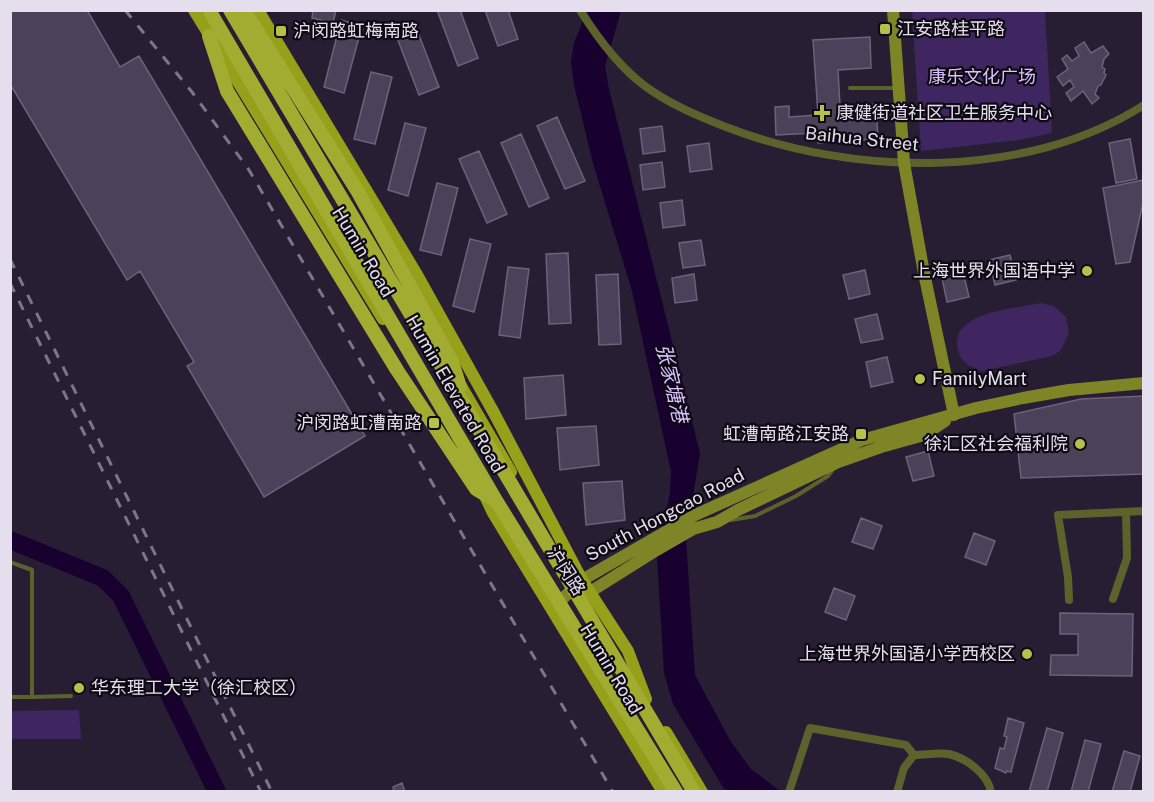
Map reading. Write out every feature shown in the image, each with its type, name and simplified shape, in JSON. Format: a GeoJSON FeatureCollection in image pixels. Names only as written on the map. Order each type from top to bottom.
{"type":"FeatureCollection","features":[{"type":"Feature","properties":{"kind":"highway","name":"Humin Elevated Road"},"geometry":{"type":"LineString","coordinates":[[210,10],[497,502],[658,762],[672,792]]}},
{"type":"Feature","properties":{"kind":"highway","name":"Humin Elevated Road"},"geometry":{"type":"LineString","coordinates":[[231,10],[694,792]]}},
{"type":"Feature","properties":{"kind":"highway"},"geometry":{"type":"LineString","coordinates":[[244,10],[262,50],[358,192],[447,352],[467,409]]}},
{"type":"Feature","properties":{"kind":"highway"},"geometry":{"type":"LineString","coordinates":[[209,36],[227,90],[397,370],[476,489],[497,502]]}},
{"type":"Feature","properties":{"kind":"main road","name":"Humin Road"},"geometry":{"type":"LineString","coordinates":[[194,10],[473,470],[493,513],[663,792]]}},
{"type":"Feature","properties":{"kind":"main road"},"geometry":{"type":"LineString","coordinates":[[205,10],[218,36],[227,62]]}},
{"type":"Feature","properties":{"kind":"main road","name":"Humin Road"},"geometry":{"type":"LineString","coordinates":[[231,10],[262,50],[579,582]]}},
{"type":"Feature","properties":{"kind":"main road","name":"Humin Road"},"geometry":{"type":"LineString","coordinates":[[258,10],[416,273],[472,374],[586,595],[628,651],[646,699],[702,792]]}},
{"type":"Feature","properties":{"kind":"main road"},"geometry":{"type":"LineString","coordinates":[[893,10],[904,163],[954,416]]}},
{"type":"Feature","properties":{"kind":"main road"},"geometry":{"type":"LineString","coordinates":[[472,374],[484,424]]}},
{"type":"Feature","properties":{"kind":"main road","name":"South Hongcao Road"},"geometry":{"type":"LineString","coordinates":[[564,600],[586,595],[695,515],[862,440],[1023,398],[1070,390],[1143,383]]}},
{"type":"Feature","properties":{"kind":"main road","name":"South Hongcao Road"},"geometry":{"type":"LineString","coordinates":[[552,608],[564,600],[579,582],[655,544],[717,522],[838,462],[924,435],[954,416]]}},
{"type":"Feature","properties":{"kind":"main road","name":"Humin Road"},"geometry":{"type":"LineString","coordinates":[[503,457],[544,511]]}},
{"type":"Feature","properties":{"kind":"main road","name":"沪闵路"},"geometry":{"type":"LineString","coordinates":[[473,470],[502,506],[564,600],[672,792]]}},
{"type":"Feature","properties":{"kind":"street","name":"Baihua Street"},"geometry":{"type":"LineString","coordinates":[[580,11],[631,75],[664,99],[741,133],[810,152],[904,163],[995,157],[1086,135],[1143,105]]}},
{"type":"Feature","properties":{"kind":"street"},"geometry":{"type":"LineString","coordinates":[[1069,600],[1068,577],[1058,515],[1143,511]]}},
{"type":"Feature","properties":{"kind":"street"},"geometry":{"type":"LineString","coordinates":[[1113,599],[1127,558],[1126,512]]}},
{"type":"Feature","properties":{"kind":"street"},"geometry":{"type":"LineString","coordinates":[[789,792],[810,728],[906,745],[914,756]]}},
{"type":"Feature","properties":{"kind":"street"},"geometry":{"type":"LineString","coordinates":[[897,792],[904,768],[914,756],[949,754],[978,771],[990,783],[991,792]]}},
{"type":"Feature","properties":{"kind":"lane"},"geometry":{"type":"LineString","coordinates":[[850,88],[899,87]]}},
{"type":"Feature","properties":{"kind":"lane"},"geometry":{"type":"LineString","coordinates":[[10,562],[32,570],[32,696]]}},
{"type":"Feature","properties":{"kind":"lane"},"geometry":{"type":"LineString","coordinates":[[10,697],[71,696]]}},
{"type":"Feature","properties":{"kind":"green space","name":"康乐文化广场"},"geometry":{"type":"Polygon","coordinates":[[[912,11],[1045,11],[1052,133],[1019,140],[921,151],[912,11]]]}},
{"type":"Feature","properties":{"kind":"green space"},"geometry":{"type":"Polygon","coordinates":[[[1041,303],[1054,306],[1066,317],[1069,333],[1061,350],[1052,356],[982,371],[970,366],[961,358],[958,351],[958,338],[963,327],[973,320],[1001,310],[1041,303]]]}},
{"type":"Feature","properties":{"kind":"green space"},"geometry":{"type":"Polygon","coordinates":[[[79,710],[81,739],[11,739],[11,711],[79,710]]]}},
{"type":"Feature","properties":{"kind":"water","name":"张家塘港"},"geometry":{"type":"Polygon","coordinates":[[[587,11],[621,11],[605,66],[609,89],[700,453],[686,539],[695,675],[731,742],[751,769],[780,791],[735,792],[724,789],[673,704],[664,673],[657,557],[670,493],[671,472],[632,291],[593,163],[574,85],[571,62],[574,43],[587,11]]]}},
{"type":"Feature","properties":{"kind":"building"},"geometry":{"type":"Polygon","coordinates":[[[10,10],[87,10],[120,67],[139,56],[365,436],[264,497],[187,366],[194,362],[140,271],[127,280],[10,84],[10,10]]]}},
{"type":"Feature","properties":{"kind":"building"},"geometry":{"type":"Polygon","coordinates":[[[313,10],[336,10],[333,23],[312,18],[313,10]]]}},
{"type":"Feature","properties":{"kind":"building"},"geometry":{"type":"Polygon","coordinates":[[[437,10],[460,10],[478,58],[458,66],[437,10]]]}},
{"type":"Feature","properties":{"kind":"building"},"geometry":{"type":"Polygon","coordinates":[[[485,10],[508,10],[518,39],[498,46],[485,10]]]}},
{"type":"Feature","properties":{"kind":"building"},"geometry":{"type":"Polygon","coordinates":[[[341,20],[362,26],[344,93],[324,87],[341,20]]]}},
{"type":"Feature","properties":{"kind":"building"},"geometry":{"type":"Polygon","coordinates":[[[414,22],[439,87],[419,95],[394,30],[414,22]]]}},
{"type":"Feature","properties":{"kind":"building"},"geometry":{"type":"Polygon","coordinates":[[[870,37],[871,68],[838,70],[840,106],[876,104],[878,139],[818,143],[817,133],[776,135],[775,107],[789,106],[789,117],[818,115],[813,40],[870,37]]]}},
{"type":"Feature","properties":{"kind":"building"},"geometry":{"type":"Polygon","coordinates":[[[1084,42],[1091,53],[1103,46],[1109,54],[1104,59],[1102,67],[1106,75],[1095,94],[1099,98],[1092,104],[1083,91],[1071,101],[1066,93],[1074,87],[1070,80],[1063,86],[1057,77],[1068,69],[1062,59],[1067,55],[1072,61],[1079,56],[1075,48],[1084,42]]]}},
{"type":"Feature","properties":{"kind":"building"},"geometry":{"type":"Polygon","coordinates":[[[371,72],[392,77],[375,144],[354,139],[371,72]]]}},
{"type":"Feature","properties":{"kind":"building"},"geometry":{"type":"Polygon","coordinates":[[[557,117],[585,181],[565,189],[537,126],[557,117]]]}},
{"type":"Feature","properties":{"kind":"building"},"geometry":{"type":"Polygon","coordinates":[[[405,123],[426,128],[408,196],[388,190],[405,123]]]}},
{"type":"Feature","properties":{"kind":"building"},"geometry":{"type":"Polygon","coordinates":[[[662,126],[665,151],[643,154],[640,129],[662,126]]]}},
{"type":"Feature","properties":{"kind":"building"},"geometry":{"type":"Polygon","coordinates":[[[521,134],[549,198],[529,207],[501,143],[521,134]]]}},
{"type":"Feature","properties":{"kind":"building"},"geometry":{"type":"Polygon","coordinates":[[[1130,139],[1137,179],[1116,183],[1109,143],[1130,139]]]}},
{"type":"Feature","properties":{"kind":"building"},"geometry":{"type":"Polygon","coordinates":[[[709,143],[712,169],[690,172],[687,146],[709,143]]]}},
{"type":"Feature","properties":{"kind":"building"},"geometry":{"type":"Polygon","coordinates":[[[479,151],[507,214],[487,223],[459,159],[479,151]]]}},
{"type":"Feature","properties":{"kind":"building"},"geometry":{"type":"Polygon","coordinates":[[[662,162],[665,187],[643,190],[640,165],[662,162]]]}},
{"type":"Feature","properties":{"kind":"building"},"geometry":{"type":"Polygon","coordinates":[[[1144,180],[1144,198],[1130,262],[1116,264],[1103,188],[1144,180]]]}},
{"type":"Feature","properties":{"kind":"building"},"geometry":{"type":"Polygon","coordinates":[[[437,183],[458,188],[441,255],[420,250],[437,183]]]}},
{"type":"Feature","properties":{"kind":"building"},"geometry":{"type":"Polygon","coordinates":[[[682,200],[685,225],[663,228],[660,203],[682,200]]]}},
{"type":"Feature","properties":{"kind":"building"},"geometry":{"type":"Polygon","coordinates":[[[470,239],[491,244],[474,312],[453,306],[470,239]]]}},
{"type":"Feature","properties":{"kind":"building"},"geometry":{"type":"Polygon","coordinates":[[[701,240],[705,265],[683,268],[679,243],[701,240]]]}},
{"type":"Feature","properties":{"kind":"building"},"geometry":{"type":"Polygon","coordinates":[[[568,253],[571,323],[549,324],[546,254],[568,253]]]}},
{"type":"Feature","properties":{"kind":"building"},"geometry":{"type":"Polygon","coordinates":[[[1010,255],[1016,280],[995,285],[989,260],[1010,255]]]}},
{"type":"Feature","properties":{"kind":"building"},"geometry":{"type":"Polygon","coordinates":[[[508,267],[529,269],[520,338],[499,335],[508,267]]]}},
{"type":"Feature","properties":{"kind":"building"},"geometry":{"type":"Polygon","coordinates":[[[865,270],[870,294],[849,299],[843,275],[865,270]]]}},
{"type":"Feature","properties":{"kind":"building"},"geometry":{"type":"Polygon","coordinates":[[[963,272],[969,297],[947,302],[942,278],[963,272]]]}},
{"type":"Feature","properties":{"kind":"building"},"geometry":{"type":"Polygon","coordinates":[[[618,274],[621,344],[599,345],[596,275],[618,274]]]}},
{"type":"Feature","properties":{"kind":"building"},"geometry":{"type":"Polygon","coordinates":[[[694,274],[697,300],[675,303],[672,278],[694,274]]]}},
{"type":"Feature","properties":{"kind":"building"},"geometry":{"type":"Polygon","coordinates":[[[877,314],[883,339],[861,343],[855,319],[877,314]]]}},
{"type":"Feature","properties":{"kind":"building"},"geometry":{"type":"Polygon","coordinates":[[[887,357],[893,382],[871,387],[866,362],[887,357]]]}},
{"type":"Feature","properties":{"kind":"building"},"geometry":{"type":"Polygon","coordinates":[[[563,375],[566,415],[526,419],[524,378],[563,375]]]}},
{"type":"Feature","properties":{"kind":"building","name":"徐汇区社会福利院"},"geometry":{"type":"Polygon","coordinates":[[[1144,396],[1144,474],[1021,478],[1014,414],[1081,399],[1144,396]]]}},
{"type":"Feature","properties":{"kind":"building"},"geometry":{"type":"Polygon","coordinates":[[[596,426],[599,465],[560,470],[557,428],[596,426]]]}},
{"type":"Feature","properties":{"kind":"building"},"geometry":{"type":"Polygon","coordinates":[[[928,451],[934,476],[913,481],[906,457],[928,451]]]}},
{"type":"Feature","properties":{"kind":"building"},"geometry":{"type":"Polygon","coordinates":[[[622,481],[625,520],[586,525],[583,483],[622,481]]]}},
{"type":"Feature","properties":{"kind":"building"},"geometry":{"type":"Polygon","coordinates":[[[861,518],[882,526],[873,549],[852,542],[861,518]]]}},
{"type":"Feature","properties":{"kind":"building"},"geometry":{"type":"Polygon","coordinates":[[[974,533],[995,541],[986,565],[965,557],[974,533]]]}},
{"type":"Feature","properties":{"kind":"building"},"geometry":{"type":"Polygon","coordinates":[[[834,588],[855,596],[846,620],[825,612],[834,588]]]}},
{"type":"Feature","properties":{"kind":"building"},"geometry":{"type":"Polygon","coordinates":[[[1060,613],[1133,614],[1132,676],[1050,675],[1051,655],[1078,655],[1078,634],[1060,634],[1060,613]]]}},
{"type":"Feature","properties":{"kind":"building"},"geometry":{"type":"Polygon","coordinates":[[[1008,718],[1024,723],[1011,772],[1006,773],[995,768],[1000,748],[1004,749],[1008,718]]]}},
{"type":"Feature","properties":{"kind":"building"},"geometry":{"type":"Polygon","coordinates":[[[1047,728],[1063,733],[1047,792],[1029,792],[1047,728]]]}},
{"type":"Feature","properties":{"kind":"building"},"geometry":{"type":"Polygon","coordinates":[[[1085,740],[1101,744],[1088,792],[1071,792],[1085,740]]]}},
{"type":"Feature","properties":{"kind":"building"},"geometry":{"type":"Polygon","coordinates":[[[1124,751],[1140,756],[1130,792],[1112,792],[1124,751]]]}},
{"type":"Feature","properties":{"kind":"building"},"geometry":{"type":"Polygon","coordinates":[[[402,783],[405,792],[394,792],[393,787],[402,783]]]}},
{"type":"Feature","properties":{"kind":"waterway"},"geometry":{"type":"LineString","coordinates":[[10,540],[103,578],[121,596],[217,792]]}},
{"type":"Feature","properties":{"kind":"railway"},"geometry":{"type":"LineString","coordinates":[[125,10],[192,92],[249,170],[613,792]]}},
{"type":"Feature","properties":{"kind":"railway"},"geometry":{"type":"LineString","coordinates":[[10,259],[272,792]]}},
{"type":"Feature","properties":{"kind":"railway"},"geometry":{"type":"LineString","coordinates":[[10,283],[261,792]]}},
{"type":"Feature","properties":{"kind":"place","name":"江安路桂平路"},"geometry":{"type":"Point","coordinates":[885,29]}},
{"type":"Feature","properties":{"kind":"place","name":"沪闵路虹梅南路"},"geometry":{"type":"Point","coordinates":[281,31]}},
{"type":"Feature","properties":{"kind":"place","name":"康健街道社区卫生服务中心"},"geometry":{"type":"Point","coordinates":[822,113]}},
{"type":"Feature","properties":{"kind":"place","name":"上海世界外国语中学"},"geometry":{"type":"Point","coordinates":[1087,271]}},
{"type":"Feature","properties":{"kind":"place","name":"FamilyMart"},"geometry":{"type":"Point","coordinates":[920,379]}},
{"type":"Feature","properties":{"kind":"place","name":"沪闵路虹漕南路"},"geometry":{"type":"Point","coordinates":[434,423]}},
{"type":"Feature","properties":{"kind":"place","name":"虹漕南路江安路"},"geometry":{"type":"Point","coordinates":[861,434]}},
{"type":"Feature","properties":{"kind":"place","name":"徐汇区社会福利院"},"geometry":{"type":"Point","coordinates":[1080,444]}},
{"type":"Feature","properties":{"kind":"place","name":"上海世界外国语小学西校区"},"geometry":{"type":"Point","coordinates":[1027,654]}},
{"type":"Feature","properties":{"kind":"place","name":"华东理工大学（徐汇校区）"},"geometry":{"type":"Point","coordinates":[79,688]}}]}
